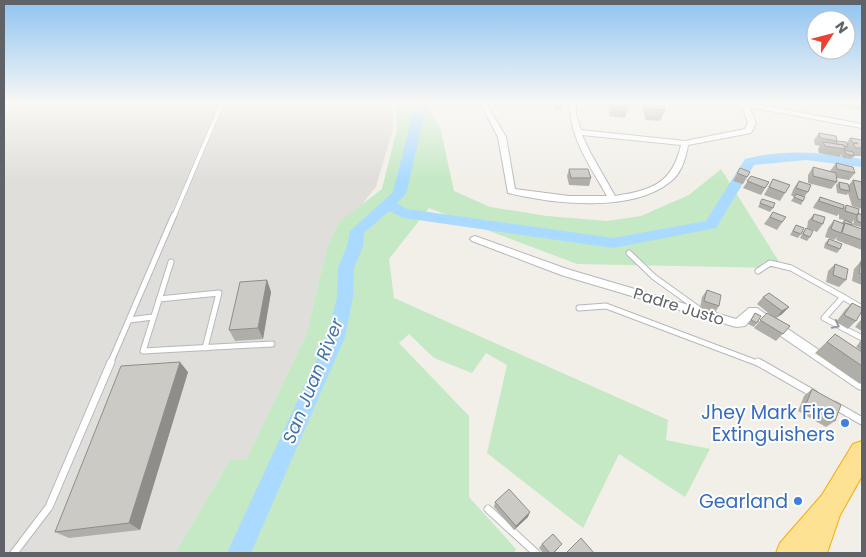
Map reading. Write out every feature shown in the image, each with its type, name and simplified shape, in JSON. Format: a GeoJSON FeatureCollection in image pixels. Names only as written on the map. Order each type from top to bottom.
{"type":"FeatureCollection","features":[{"type":"Feature","properties":{"kind":"highway"},"geometry":{"type":"LineString","coordinates":[[790,553],[831,504],[862,453]]}},
{"type":"Feature","properties":{"kind":"highway"},"geometry":{"type":"LineString","coordinates":[[813,553],[831,504]]}},
{"type":"Feature","properties":{"kind":"street"},"geometry":{"type":"LineString","coordinates":[[497,129],[502,138],[511,191],[568,200],[613,199],[650,191],[668,180],[682,157],[685,144]]}},
{"type":"Feature","properties":{"kind":"street"},"geometry":{"type":"LineString","coordinates":[[576,129],[613,199]]}},
{"type":"Feature","properties":{"kind":"street"},"geometry":{"type":"LineString","coordinates":[[577,132],[685,144],[748,131],[749,129]]}},
{"type":"Feature","properties":{"kind":"street","name":"Padre Justo"},"geometry":{"type":"LineString","coordinates":[[475,239],[564,272],[741,323],[743,318],[753,311],[862,385]]}},
{"type":"Feature","properties":{"kind":"lane"},"geometry":{"type":"LineString","coordinates":[[14,553],[49,507],[211,129]]}},
{"type":"Feature","properties":{"kind":"lane"},"geometry":{"type":"LineString","coordinates":[[629,253],[654,277],[704,313]]}},
{"type":"Feature","properties":{"kind":"lane"},"geometry":{"type":"LineString","coordinates":[[171,262],[143,351],[272,344]]}},
{"type":"Feature","properties":{"kind":"lane"},"geometry":{"type":"LineString","coordinates":[[758,271],[770,263],[791,268],[862,308]]}},
{"type":"Feature","properties":{"kind":"lane"},"geometry":{"type":"LineString","coordinates":[[159,299],[219,293],[205,348]]}},
{"type":"Feature","properties":{"kind":"lane"},"geometry":{"type":"LineString","coordinates":[[843,297],[824,318],[862,338]]}},
{"type":"Feature","properties":{"kind":"lane"},"geometry":{"type":"LineString","coordinates":[[579,308],[606,306],[757,362],[822,398]]}},
{"type":"Feature","properties":{"kind":"lane"},"geometry":{"type":"LineString","coordinates":[[129,320],[154,317]]}},
{"type":"Feature","properties":{"kind":"lane"},"geometry":{"type":"LineString","coordinates":[[830,403],[862,421]]}},
{"type":"Feature","properties":{"kind":"lane"},"geometry":{"type":"LineString","coordinates":[[488,509],[536,553]]}},
{"type":"Feature","properties":{"kind":"shaded area"},"geometry":{"type":"Polygon","coordinates":[[[4,129],[393,129],[376,187],[360,207],[339,222],[328,245],[306,335],[246,460],[230,460],[175,553],[4,553],[4,129]]]}},
{"type":"Feature","properties":{"kind":"green space"},"geometry":{"type":"Polygon","coordinates":[[[397,129],[440,129],[454,191],[490,207],[547,216],[607,221],[641,216],[689,195],[721,169],[783,268],[577,264],[429,208],[389,259],[394,298],[668,420],[666,440],[710,449],[685,497],[619,454],[583,528],[487,453],[507,365],[486,353],[472,373],[434,358],[409,334],[399,343],[469,416],[469,497],[516,549],[514,553],[175,553],[230,460],[246,460],[306,335],[328,245],[339,222],[382,189],[397,129]]]}},
{"type":"Feature","properties":{"kind":"building"},"geometry":{"type":"Polygon","coordinates":[[[819,133],[836,136],[837,141],[820,138],[819,133]]]}},
{"type":"Feature","properties":{"kind":"building"},"geometry":{"type":"Polygon","coordinates":[[[850,138],[862,140],[862,148],[856,148],[853,144],[858,143],[853,143],[850,138]]]}},
{"type":"Feature","properties":{"kind":"building"},"geometry":{"type":"Polygon","coordinates":[[[837,141],[846,142],[848,147],[836,144],[837,141]]]}},
{"type":"Feature","properties":{"kind":"building"},"geometry":{"type":"Polygon","coordinates":[[[823,142],[844,145],[845,149],[825,146],[823,142]]]}},
{"type":"Feature","properties":{"kind":"building"},"geometry":{"type":"Polygon","coordinates":[[[844,150],[853,152],[854,156],[846,154],[844,150]]]}},
{"type":"Feature","properties":{"kind":"building"},"geometry":{"type":"Polygon","coordinates":[[[836,163],[853,167],[855,173],[837,169],[836,163]]]}},
{"type":"Feature","properties":{"kind":"building"},"geometry":{"type":"Polygon","coordinates":[[[813,167],[836,173],[837,182],[813,176],[813,167]]]}},
{"type":"Feature","properties":{"kind":"building"},"geometry":{"type":"Polygon","coordinates":[[[740,168],[750,172],[747,177],[737,173],[740,168]]]}},
{"type":"Feature","properties":{"kind":"building"},"geometry":{"type":"Polygon","coordinates":[[[569,169],[588,169],[591,178],[571,178],[569,169]]]}},
{"type":"Feature","properties":{"kind":"building"},"geometry":{"type":"Polygon","coordinates":[[[751,176],[769,182],[765,188],[747,181],[751,176]]]}},
{"type":"Feature","properties":{"kind":"building"},"geometry":{"type":"Polygon","coordinates":[[[773,179],[790,185],[785,193],[769,187],[773,179]]]}},
{"type":"Feature","properties":{"kind":"building"},"geometry":{"type":"Polygon","coordinates":[[[853,180],[862,182],[862,200],[858,199],[853,180]]]}},
{"type":"Feature","properties":{"kind":"building"},"geometry":{"type":"Polygon","coordinates":[[[799,181],[811,185],[808,192],[796,188],[799,181]]]}},
{"type":"Feature","properties":{"kind":"building"},"geometry":{"type":"Polygon","coordinates":[[[839,182],[848,184],[850,191],[840,189],[839,182]]]}},
{"type":"Feature","properties":{"kind":"building"},"geometry":{"type":"Polygon","coordinates":[[[796,194],[805,197],[803,201],[794,197],[796,194]]]}},
{"type":"Feature","properties":{"kind":"building"},"geometry":{"type":"Polygon","coordinates":[[[820,197],[844,205],[843,209],[819,201],[820,197]]]}},
{"type":"Feature","properties":{"kind":"building"},"geometry":{"type":"Polygon","coordinates":[[[762,199],[775,203],[773,208],[760,203],[762,199]]]}},
{"type":"Feature","properties":{"kind":"building"},"geometry":{"type":"Polygon","coordinates":[[[846,205],[859,209],[858,215],[845,211],[846,205]]]}},
{"type":"Feature","properties":{"kind":"building"},"geometry":{"type":"Polygon","coordinates":[[[773,212],[786,217],[782,222],[770,217],[773,212]]]}},
{"type":"Feature","properties":{"kind":"building"},"geometry":{"type":"Polygon","coordinates":[[[858,213],[862,215],[862,223],[857,221],[858,213]]]}},
{"type":"Feature","properties":{"kind":"building"},"geometry":{"type":"Polygon","coordinates":[[[814,214],[825,217],[823,224],[812,220],[814,214]]]}},
{"type":"Feature","properties":{"kind":"building"},"geometry":{"type":"Polygon","coordinates":[[[834,220],[844,224],[841,233],[831,229],[834,220]]]}},
{"type":"Feature","properties":{"kind":"building"},"geometry":{"type":"Polygon","coordinates":[[[845,220],[852,223],[852,225],[843,224],[845,220]]]}},
{"type":"Feature","properties":{"kind":"building"},"geometry":{"type":"Polygon","coordinates":[[[845,223],[862,229],[862,240],[842,233],[845,223]]]}},
{"type":"Feature","properties":{"kind":"building"},"geometry":{"type":"Polygon","coordinates":[[[796,225],[804,228],[801,234],[793,231],[796,225]]]}},
{"type":"Feature","properties":{"kind":"building"},"geometry":{"type":"Polygon","coordinates":[[[806,228],[813,231],[810,237],[803,234],[806,228]]]}},
{"type":"Feature","properties":{"kind":"building"},"geometry":{"type":"Polygon","coordinates":[[[829,239],[842,244],[840,249],[827,244],[829,239]]]}},
{"type":"Feature","properties":{"kind":"building"},"geometry":{"type":"Polygon","coordinates":[[[862,261],[862,274],[859,273],[862,261]]]}},
{"type":"Feature","properties":{"kind":"building"},"geometry":{"type":"Polygon","coordinates":[[[835,264],[848,269],[846,280],[833,275],[835,264]]]}},
{"type":"Feature","properties":{"kind":"building"},"geometry":{"type":"Polygon","coordinates":[[[267,280],[258,328],[229,330],[240,282],[267,280]]]}},
{"type":"Feature","properties":{"kind":"building"},"geometry":{"type":"Polygon","coordinates":[[[707,290],[721,295],[719,306],[704,301],[707,290]]]}},
{"type":"Feature","properties":{"kind":"building"},"geometry":{"type":"Polygon","coordinates":[[[769,293],[789,307],[782,311],[763,297],[769,293]]]}},
{"type":"Feature","properties":{"kind":"building"},"geometry":{"type":"Polygon","coordinates":[[[852,303],[862,308],[856,321],[844,315],[852,303]]]}},
{"type":"Feature","properties":{"kind":"building"},"geometry":{"type":"Polygon","coordinates":[[[755,313],[761,316],[757,323],[751,320],[755,313]]]}},
{"type":"Feature","properties":{"kind":"building"},"geometry":{"type":"Polygon","coordinates":[[[767,313],[790,326],[783,334],[760,320],[767,313]]]}},
{"type":"Feature","properties":{"kind":"building"},"geometry":{"type":"Polygon","coordinates":[[[835,334],[862,352],[862,366],[827,342],[835,334]]]}},
{"type":"Feature","properties":{"kind":"building"},"geometry":{"type":"Polygon","coordinates":[[[180,362],[129,523],[55,532],[121,366],[180,362]]]}},
{"type":"Feature","properties":{"kind":"building"},"geometry":{"type":"Polygon","coordinates":[[[812,389],[841,405],[835,421],[806,404],[812,389]]]}},
{"type":"Feature","properties":{"kind":"building"},"geometry":{"type":"Polygon","coordinates":[[[509,489],[530,512],[516,526],[495,502],[509,489]]]}},
{"type":"Feature","properties":{"kind":"building"},"geometry":{"type":"Polygon","coordinates":[[[553,534],[562,544],[553,553],[550,553],[542,544],[553,534]]]}},
{"type":"Feature","properties":{"kind":"building"},"geometry":{"type":"Polygon","coordinates":[[[581,538],[594,553],[566,553],[581,538]]]}},
{"type":"Feature","properties":{"kind":"waterway","name":"San Juan River"},"geometry":{"type":"LineString","coordinates":[[387,204],[399,194],[415,129]]}},
{"type":"Feature","properties":{"kind":"waterway"},"geometry":{"type":"LineString","coordinates":[[387,204],[404,213],[613,243],[711,225],[749,162],[779,157],[806,156],[862,163]]}},
{"type":"Feature","properties":{"kind":"waterway","name":"San Juan River"},"geometry":{"type":"LineString","coordinates":[[239,553],[336,337],[345,297],[346,268],[355,246],[357,231],[387,204]]}},
{"type":"Feature","properties":{"kind":"place","name":"Jhey Mark Fire Extinguishers"},"geometry":{"type":"Point","coordinates":[845,423]}},
{"type":"Feature","properties":{"kind":"place","name":"Gearland"},"geometry":{"type":"Point","coordinates":[798,501]}}]}
